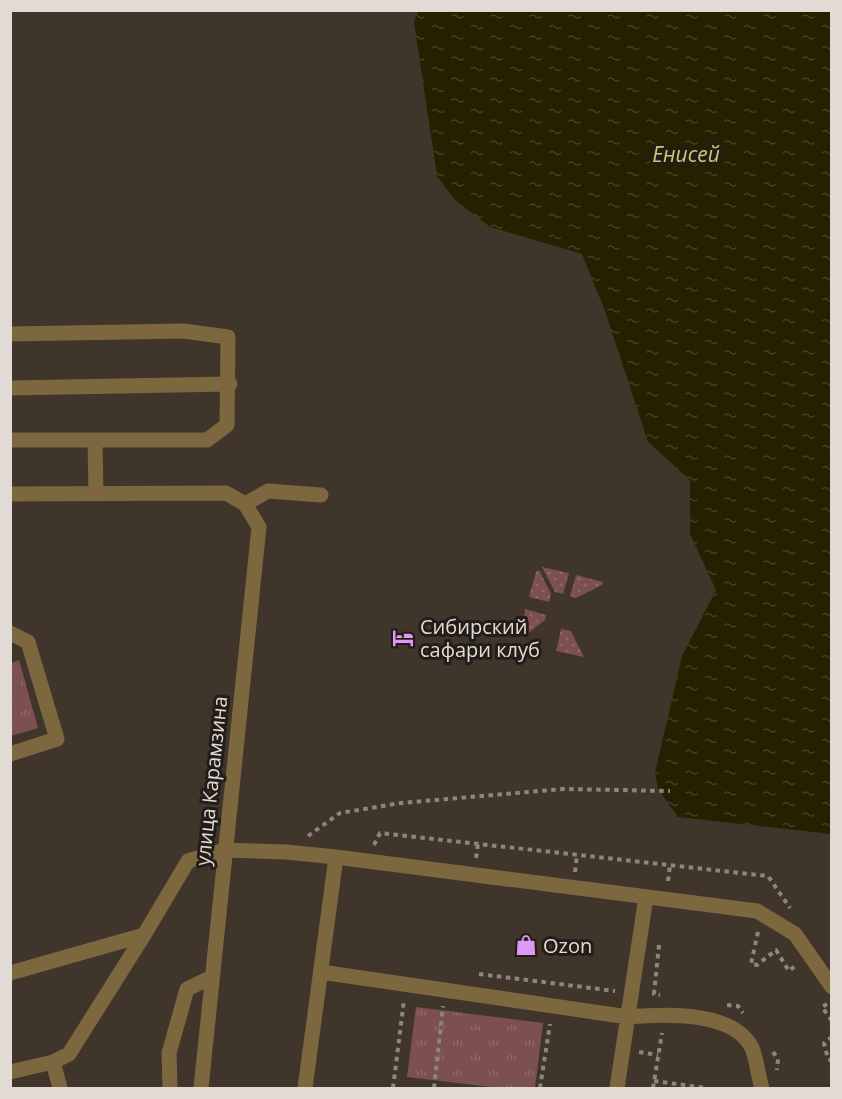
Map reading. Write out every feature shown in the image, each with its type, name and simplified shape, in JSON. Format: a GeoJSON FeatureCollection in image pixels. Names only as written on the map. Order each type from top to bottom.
{"type":"FeatureCollection","features":[{"type":"Feature","properties":{"kind":"street"},"geometry":{"type":"LineString","coordinates":[[10,334],[183,331],[228,337],[230,384],[227,425],[207,440],[10,440]]}},
{"type":"Feature","properties":{"kind":"street"},"geometry":{"type":"LineString","coordinates":[[10,388],[230,384]]}},
{"type":"Feature","properties":{"kind":"street"},"geometry":{"type":"LineString","coordinates":[[95,440],[96,494]]}},
{"type":"Feature","properties":{"kind":"street"},"geometry":{"type":"LineString","coordinates":[[10,494],[226,493],[245,504],[268,491],[321,495]]}},
{"type":"Feature","properties":{"kind":"street","name":"улица Карамзина"},"geometry":{"type":"LineString","coordinates":[[201,1089],[259,527],[245,504]]}},
{"type":"Feature","properties":{"kind":"street"},"geometry":{"type":"LineString","coordinates":[[10,633],[28,642],[57,739],[10,753]]}},
{"type":"Feature","properties":{"kind":"street"},"geometry":{"type":"LineString","coordinates":[[10,1072],[53,1062],[69,1054],[188,861],[225,850],[286,852],[336,857],[757,911],[795,934],[827,991]]}},
{"type":"Feature","properties":{"kind":"street"},"geometry":{"type":"LineString","coordinates":[[305,1089],[336,857]]}},
{"type":"Feature","properties":{"kind":"street"},"geometry":{"type":"LineString","coordinates":[[617,1089],[646,897]]}},
{"type":"Feature","properties":{"kind":"street"},"geometry":{"type":"LineString","coordinates":[[10,973],[144,935]]}},
{"type":"Feature","properties":{"kind":"street"},"geometry":{"type":"LineString","coordinates":[[321,972],[628,1017],[665,1013],[728,1023],[751,1047],[762,1089]]}},
{"type":"Feature","properties":{"kind":"street"},"geometry":{"type":"LineString","coordinates":[[170,1089],[169,1053],[187,988],[212,976]]}},
{"type":"Feature","properties":{"kind":"street"},"geometry":{"type":"LineString","coordinates":[[53,1062],[60,1089]]}},
{"type":"Feature","properties":{"kind":"path"},"geometry":{"type":"LineString","coordinates":[[286,852],[340,813],[401,803],[563,789],[670,791]]}},
{"type":"Feature","properties":{"kind":"path"},"geometry":{"type":"LineString","coordinates":[[380,833],[768,876],[795,915],[795,934]]}},
{"type":"Feature","properties":{"kind":"path"},"geometry":{"type":"LineString","coordinates":[[758,930],[751,964],[757,965],[776,950],[789,971],[799,963]]}},
{"type":"Feature","properties":{"kind":"path"},"geometry":{"type":"LineString","coordinates":[[393,1089],[406,984]]}},
{"type":"Feature","properties":{"kind":"path"},"geometry":{"type":"LineString","coordinates":[[434,1089],[445,990]]}},
{"type":"Feature","properties":{"kind":"path"},"geometry":{"type":"LineString","coordinates":[[827,991],[828,1002],[822,1007],[831,1021]]}},
{"type":"Feature","properties":{"kind":"path"},"geometry":{"type":"LineString","coordinates":[[540,1089],[552,1006]]}},
{"type":"Feature","properties":{"kind":"path"},"geometry":{"type":"LineString","coordinates":[[653,1089],[665,1013]]}},
{"type":"Feature","properties":{"kind":"path"},"geometry":{"type":"LineString","coordinates":[[831,1037],[824,1043],[828,1059],[831,1061]]}},
{"type":"Feature","properties":{"kind":"path"},"geometry":{"type":"LineString","coordinates":[[654,1081],[706,1089]]}},
{"type":"Feature","properties":{"kind":"green space"},"geometry":{"type":"Polygon","coordinates":[[[542,567],[569,573],[563,594],[555,592],[542,567]]]}},
{"type":"Feature","properties":{"kind":"green space"},"geometry":{"type":"Polygon","coordinates":[[[539,570],[551,594],[549,602],[529,597],[536,572],[539,570]]]}},
{"type":"Feature","properties":{"kind":"green space"},"geometry":{"type":"Polygon","coordinates":[[[576,575],[603,582],[602,585],[576,598],[570,596],[576,575]]]}},
{"type":"Feature","properties":{"kind":"green space"},"geometry":{"type":"Polygon","coordinates":[[[525,609],[546,615],[545,620],[522,638],[525,609]]]}},
{"type":"Feature","properties":{"kind":"green space"},"geometry":{"type":"Polygon","coordinates":[[[561,629],[571,631],[584,657],[556,651],[561,629]]]}},
{"type":"Feature","properties":{"kind":"green space"},"geometry":{"type":"Polygon","coordinates":[[[19,660],[38,728],[11,736],[11,663],[19,660]]]}},
{"type":"Feature","properties":{"kind":"green space"},"geometry":{"type":"Polygon","coordinates":[[[416,1007],[543,1023],[535,1088],[499,1088],[407,1077],[416,1007]]]}},
{"type":"Feature","properties":{"kind":"water","name":"Енисей"},"geometry":{"type":"Polygon","coordinates":[[[418,11],[831,11],[831,834],[678,817],[658,789],[655,773],[682,656],[716,590],[690,534],[690,480],[648,442],[605,311],[582,254],[490,227],[455,200],[437,176],[414,22],[418,11]]]}},
{"type":"Feature","properties":{"kind":"place","name":"Сибирский сафари клуб"},"geometry":{"type":"Point","coordinates":[403,638]}},
{"type":"Feature","properties":{"kind":"place","name":"Ozon"},"geometry":{"type":"Point","coordinates":[526,945]}}]}
